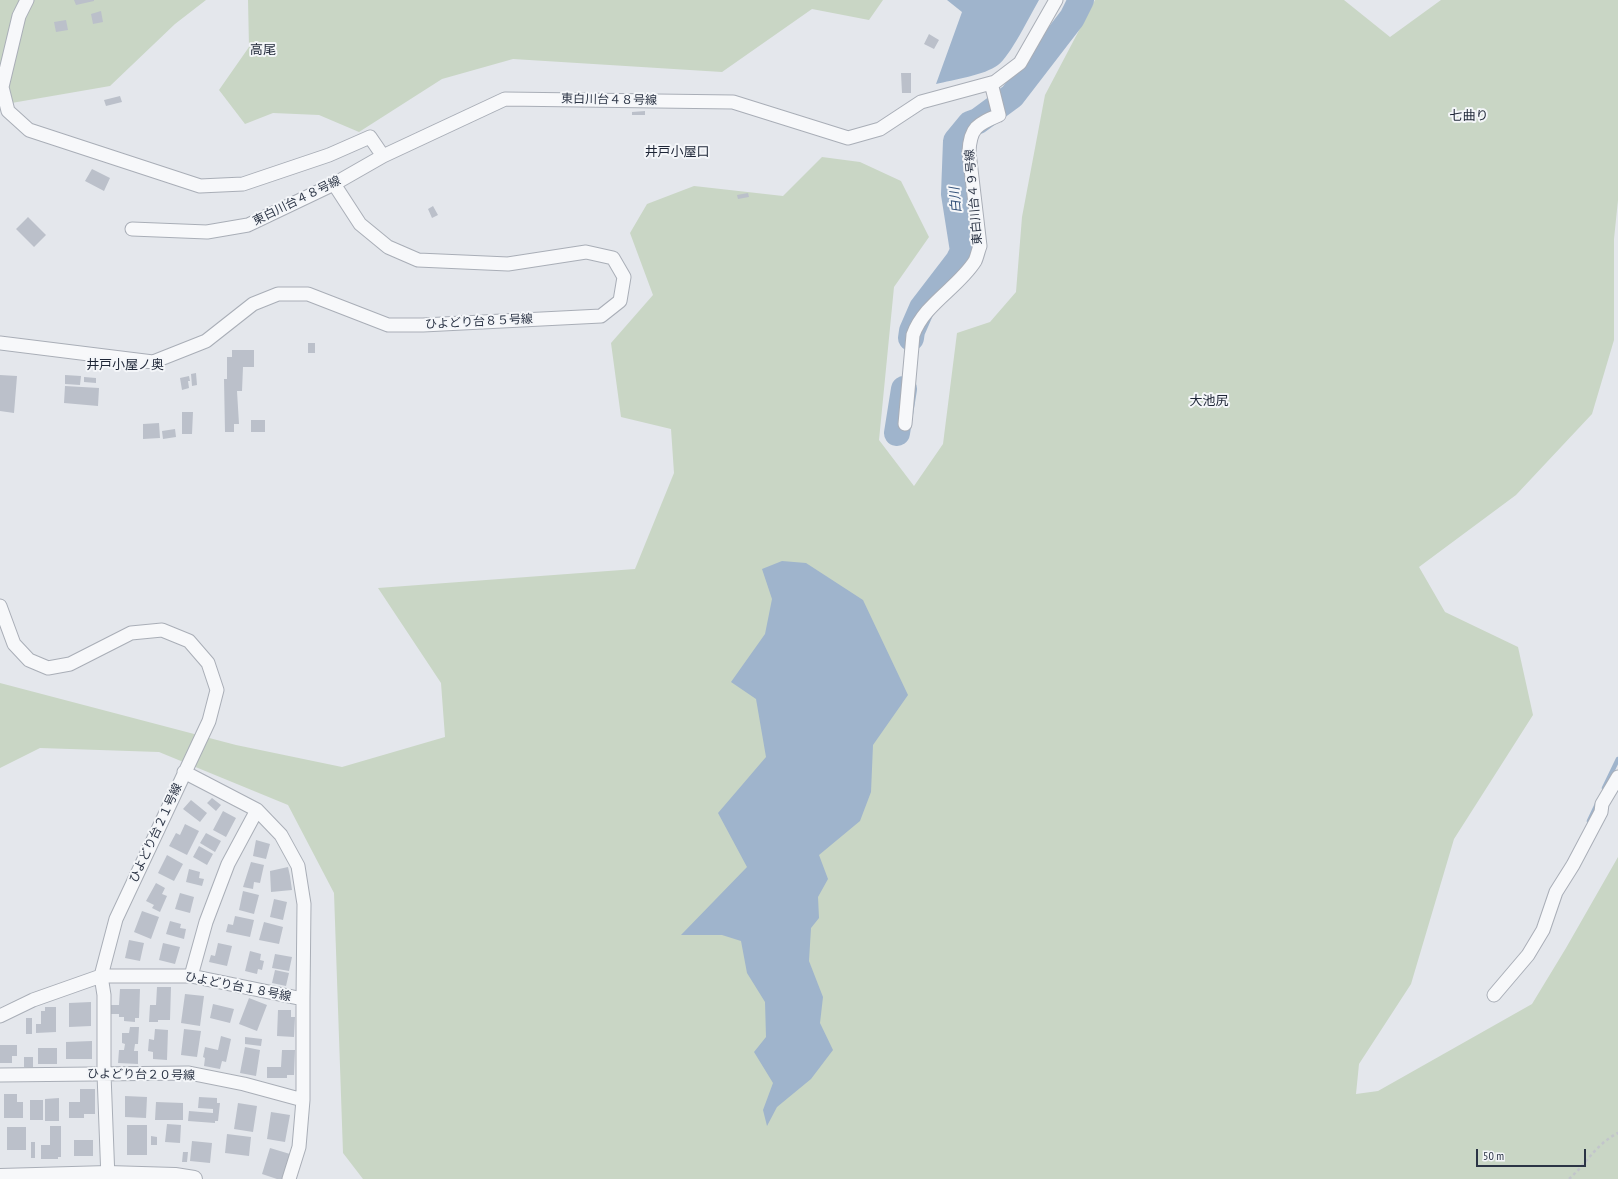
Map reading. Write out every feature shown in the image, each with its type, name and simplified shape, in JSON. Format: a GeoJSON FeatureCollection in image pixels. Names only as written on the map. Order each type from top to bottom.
{"type":"FeatureCollection","features":[{"type":"Feature","properties":{"kind":"street"},"geometry":{"type":"LineString","coordinates":[[27,0],[19,16],[2,87],[8,111],[29,130],[200,186],[243,184],[329,155],[370,137],[383,156]]}},
{"type":"Feature","properties":{"kind":"street","name":"東白川台４８号線"},"geometry":{"type":"LineString","coordinates":[[132,229],[207,232],[248,225],[334,184],[383,156],[505,99],[733,102],[848,138],[880,130],[921,102],[995,82],[1020,63],[1056,0]]}},
{"type":"Feature","properties":{"kind":"street","name":"東白川台４９号線"},"geometry":{"type":"LineString","coordinates":[[905,424],[913,335],[916,327],[923,316],[975,260],[980,246],[969,152],[970,139],[979,124],[999,115],[991,84]]}},
{"type":"Feature","properties":{"kind":"street","name":"ひよどり台８５号線"},"geometry":{"type":"LineString","coordinates":[[0,343],[153,362],[206,341],[253,304],[278,294],[308,294],[388,325],[430,325],[601,316],[620,301],[624,277],[614,258],[586,252],[508,264],[418,260],[388,247],[360,224],[334,184]]}},
{"type":"Feature","properties":{"kind":"street"},"geometry":{"type":"LineString","coordinates":[[0,606],[14,644],[29,660],[48,668],[70,664],[131,633],[162,630],[189,641],[208,663],[217,690],[209,721],[184,772]]}},
{"type":"Feature","properties":{"kind":"street","name":"ひよどり台２１号線"},"geometry":{"type":"LineString","coordinates":[[108,1177],[104,1074],[104,995],[101,976],[116,919],[184,772],[257,810],[281,835],[298,866],[304,904],[303,1000]]}},
{"type":"Feature","properties":{"kind":"street"},"geometry":{"type":"LineString","coordinates":[[1494,995],[1528,955],[1543,930],[1556,892],[1601,812],[1602,804],[1618,777]]}},
{"type":"Feature","properties":{"kind":"street"},"geometry":{"type":"LineString","coordinates":[[191,976],[206,922],[228,864],[257,810]]}},
{"type":"Feature","properties":{"kind":"street","name":"ひよどり台１８号線"},"geometry":{"type":"LineString","coordinates":[[0,1016],[33,1000],[101,976],[191,976],[303,1000],[303,1100],[299,1147],[289,1179]]}},
{"type":"Feature","properties":{"kind":"street","name":"ひよどり台２０号線"},"geometry":{"type":"LineString","coordinates":[[0,1075],[189,1073],[244,1084],[303,1100]]}},
{"type":"Feature","properties":{"kind":"street"},"geometry":{"type":"LineString","coordinates":[[0,1177],[175,1176],[194,1179]]}},
{"type":"Feature","properties":{"kind":"path"},"geometry":{"type":"LineString","coordinates":[[1569,1179],[1594,1151],[1611,1136],[1618,1133]]}},
{"type":"Feature","properties":{"kind":"green space"},"geometry":{"type":"Polygon","coordinates":[[[0,0],[206,0],[175,24],[110,86],[0,105],[0,0]]]}},
{"type":"Feature","properties":{"kind":"green space"},"geometry":{"type":"Polygon","coordinates":[[[248,0],[883,0],[869,20],[812,9],[722,72],[513,59],[442,79],[359,132],[319,115],[273,113],[245,124],[219,90],[249,47],[248,0]]]}},
{"type":"Feature","properties":{"kind":"green space"},"geometry":{"type":"Polygon","coordinates":[[[1095,0],[1344,0],[1390,37],[1441,0],[1618,0],[1618,200],[1614,239],[1614,340],[1592,414],[1516,495],[1419,567],[1445,612],[1518,647],[1533,715],[1454,839],[1411,984],[1359,1064],[1356,1094],[1378,1091],[1532,1004],[1618,857],[1618,1179],[363,1179],[343,1153],[334,893],[288,805],[159,752],[40,748],[0,768],[0,683],[236,745],[342,767],[445,737],[441,683],[378,588],[635,569],[674,473],[671,429],[621,417],[611,343],[653,295],[630,233],[647,204],[694,186],[783,196],[822,157],[860,162],[901,181],[929,237],[894,287],[879,440],[914,486],[943,444],[957,333],[990,322],[1016,292],[1022,217],[1045,95],[1095,0]]]}},
{"type":"Feature","properties":{"kind":"water"},"geometry":{"type":"Polygon","coordinates":[[[947,0],[1039,0],[1014,45],[1003,61],[985,72],[936,84],[962,12],[947,0]]]}},
{"type":"Feature","properties":{"kind":"water"},"geometry":{"type":"Polygon","coordinates":[[[782,561],[806,563],[863,600],[908,695],[873,745],[871,792],[860,821],[819,855],[828,879],[818,897],[819,918],[811,928],[809,961],[823,997],[820,1023],[833,1050],[811,1079],[777,1107],[767,1126],[763,1110],[773,1083],[754,1052],[766,1037],[765,1002],[747,973],[741,941],[722,935],[681,935],[747,867],[718,813],[766,757],[756,699],[731,682],[765,634],[772,599],[762,569],[782,561]]]}},
{"type":"Feature","properties":{"kind":"building"},"geometry":{"type":"Polygon","coordinates":[[[74,0],[94,0],[94,1],[76,5],[74,0]]]}},
{"type":"Feature","properties":{"kind":"building"},"geometry":{"type":"Polygon","coordinates":[[[101,11],[103,22],[93,24],[91,14],[101,11]]]}},
{"type":"Feature","properties":{"kind":"building"},"geometry":{"type":"Polygon","coordinates":[[[66,20],[68,30],[56,32],[54,22],[66,20]]]}},
{"type":"Feature","properties":{"kind":"building"},"geometry":{"type":"Polygon","coordinates":[[[929,34],[939,40],[934,49],[924,44],[929,34]]]}},
{"type":"Feature","properties":{"kind":"building"},"geometry":{"type":"Polygon","coordinates":[[[901,73],[911,73],[911,93],[902,93],[901,73]]]}},
{"type":"Feature","properties":{"kind":"building"},"geometry":{"type":"Polygon","coordinates":[[[120,96],[122,102],[106,106],[104,100],[120,96]]]}},
{"type":"Feature","properties":{"kind":"building"},"geometry":{"type":"Polygon","coordinates":[[[645,111],[645,115],[632,115],[632,112],[645,111]]]}},
{"type":"Feature","properties":{"kind":"building"},"geometry":{"type":"Polygon","coordinates":[[[92,169],[110,178],[104,191],[85,181],[92,169]]]}},
{"type":"Feature","properties":{"kind":"building"},"geometry":{"type":"Polygon","coordinates":[[[748,193],[749,197],[738,199],[737,195],[748,193]]]}},
{"type":"Feature","properties":{"kind":"building"},"geometry":{"type":"Polygon","coordinates":[[[433,206],[438,215],[432,218],[428,209],[433,206]]]}},
{"type":"Feature","properties":{"kind":"building"},"geometry":{"type":"Polygon","coordinates":[[[28,217],[46,235],[34,247],[16,229],[28,217]]]}},
{"type":"Feature","properties":{"kind":"building"},"geometry":{"type":"Polygon","coordinates":[[[308,343],[315,343],[315,353],[308,353],[308,343]]]}},
{"type":"Feature","properties":{"kind":"building"},"geometry":{"type":"Polygon","coordinates":[[[232,350],[254,350],[254,367],[243,367],[242,391],[237,391],[239,424],[234,424],[234,432],[225,432],[224,379],[227,379],[227,357],[232,357],[232,350]]]}},
{"type":"Feature","properties":{"kind":"building"},"geometry":{"type":"Polygon","coordinates":[[[196,373],[197,385],[192,386],[191,374],[196,373]]]}},
{"type":"Feature","properties":{"kind":"building"},"geometry":{"type":"Polygon","coordinates":[[[0,375],[17,376],[14,413],[0,411],[0,375]]]}},
{"type":"Feature","properties":{"kind":"building"},"geometry":{"type":"Polygon","coordinates":[[[65,375],[81,376],[80,385],[65,384],[65,375]]]}},
{"type":"Feature","properties":{"kind":"building"},"geometry":{"type":"Polygon","coordinates":[[[189,376],[189,388],[182,390],[180,378],[189,376]]]}},
{"type":"Feature","properties":{"kind":"building"},"geometry":{"type":"Polygon","coordinates":[[[84,377],[96,378],[96,383],[84,382],[84,377]]]}},
{"type":"Feature","properties":{"kind":"building"},"geometry":{"type":"Polygon","coordinates":[[[65,386],[99,388],[98,406],[64,403],[65,386]]]}},
{"type":"Feature","properties":{"kind":"building"},"geometry":{"type":"Polygon","coordinates":[[[182,412],[193,412],[192,434],[182,434],[182,412]]]}},
{"type":"Feature","properties":{"kind":"building"},"geometry":{"type":"Polygon","coordinates":[[[251,420],[265,420],[265,432],[251,432],[251,420]]]}},
{"type":"Feature","properties":{"kind":"building"},"geometry":{"type":"Polygon","coordinates":[[[159,423],[160,438],[143,439],[143,424],[159,423]]]}},
{"type":"Feature","properties":{"kind":"building"},"geometry":{"type":"Polygon","coordinates":[[[175,429],[176,437],[163,439],[162,431],[175,429]]]}},
{"type":"Feature","properties":{"kind":"building"},"geometry":{"type":"Polygon","coordinates":[[[212,798],[221,805],[216,811],[207,803],[212,798]]]}},
{"type":"Feature","properties":{"kind":"building"},"geometry":{"type":"Polygon","coordinates":[[[191,800],[207,813],[200,822],[183,809],[191,800]]]}},
{"type":"Feature","properties":{"kind":"building"},"geometry":{"type":"Polygon","coordinates":[[[223,811],[236,818],[226,837],[213,830],[223,811]]]}},
{"type":"Feature","properties":{"kind":"building"},"geometry":{"type":"Polygon","coordinates":[[[185,824],[199,831],[187,855],[169,846],[176,833],[180,835],[185,824]]]}},
{"type":"Feature","properties":{"kind":"building"},"geometry":{"type":"Polygon","coordinates":[[[206,833],[221,841],[215,852],[200,843],[206,833]]]}},
{"type":"Feature","properties":{"kind":"building"},"geometry":{"type":"Polygon","coordinates":[[[256,840],[270,844],[266,859],[253,856],[256,840]]]}},
{"type":"Feature","properties":{"kind":"building"},"geometry":{"type":"Polygon","coordinates":[[[199,846],[213,854],[207,865],[193,857],[199,846]]]}},
{"type":"Feature","properties":{"kind":"building"},"geometry":{"type":"Polygon","coordinates":[[[167,855],[183,864],[174,881],[158,873],[167,855]]]}},
{"type":"Feature","properties":{"kind":"building"},"geometry":{"type":"Polygon","coordinates":[[[251,862],[264,865],[260,883],[254,882],[253,889],[243,887],[251,862]]]}},
{"type":"Feature","properties":{"kind":"building"},"geometry":{"type":"Polygon","coordinates":[[[288,867],[292,890],[271,892],[270,871],[288,867]]]}},
{"type":"Feature","properties":{"kind":"building"},"geometry":{"type":"Polygon","coordinates":[[[189,869],[200,872],[199,878],[204,879],[202,886],[186,882],[189,869]]]}},
{"type":"Feature","properties":{"kind":"building"},"geometry":{"type":"Polygon","coordinates":[[[156,883],[165,888],[162,894],[167,896],[160,912],[152,908],[154,905],[146,901],[156,883]]]}},
{"type":"Feature","properties":{"kind":"building"},"geometry":{"type":"Polygon","coordinates":[[[243,891],[259,895],[254,914],[239,910],[243,891]]]}},
{"type":"Feature","properties":{"kind":"building"},"geometry":{"type":"Polygon","coordinates":[[[180,893],[194,897],[190,913],[175,909],[180,893]]]}},
{"type":"Feature","properties":{"kind":"building"},"geometry":{"type":"Polygon","coordinates":[[[274,899],[287,902],[283,920],[270,917],[274,899]]]}},
{"type":"Feature","properties":{"kind":"building"},"geometry":{"type":"Polygon","coordinates":[[[142,911],[159,917],[151,939],[134,932],[142,911]]]}},
{"type":"Feature","properties":{"kind":"building"},"geometry":{"type":"Polygon","coordinates":[[[235,916],[254,920],[250,937],[226,932],[228,924],[233,925],[235,916]]]}},
{"type":"Feature","properties":{"kind":"building"},"geometry":{"type":"Polygon","coordinates":[[[170,921],[181,924],[180,928],[186,929],[184,939],[166,934],[170,921]]]}},
{"type":"Feature","properties":{"kind":"building"},"geometry":{"type":"Polygon","coordinates":[[[264,922],[283,927],[279,944],[259,940],[264,922]]]}},
{"type":"Feature","properties":{"kind":"building"},"geometry":{"type":"Polygon","coordinates":[[[129,940],[144,943],[140,961],[125,958],[129,940]]]}},
{"type":"Feature","properties":{"kind":"building"},"geometry":{"type":"Polygon","coordinates":[[[163,943],[180,947],[175,964],[159,960],[163,943]]]}},
{"type":"Feature","properties":{"kind":"building"},"geometry":{"type":"Polygon","coordinates":[[[218,943],[232,946],[227,966],[209,962],[211,955],[215,956],[218,943]]]}},
{"type":"Feature","properties":{"kind":"building"},"geometry":{"type":"Polygon","coordinates":[[[250,951],[261,954],[260,960],[264,961],[262,970],[258,969],[257,974],[245,971],[250,951]]]}},
{"type":"Feature","properties":{"kind":"building"},"geometry":{"type":"Polygon","coordinates":[[[275,954],[292,957],[289,971],[272,968],[275,954]]]}},
{"type":"Feature","properties":{"kind":"building"},"geometry":{"type":"Polygon","coordinates":[[[275,970],[289,973],[286,986],[272,983],[275,970]]]}},
{"type":"Feature","properties":{"kind":"building"},"geometry":{"type":"Polygon","coordinates":[[[157,987],[171,987],[170,1020],[149,1022],[150,1005],[156,1005],[157,987]]]}},
{"type":"Feature","properties":{"kind":"building"},"geometry":{"type":"Polygon","coordinates":[[[120,989],[140,989],[139,1018],[135,1018],[135,1022],[124,1021],[124,1017],[119,1017],[119,1014],[111,1014],[111,1005],[119,1005],[120,989]]]}},
{"type":"Feature","properties":{"kind":"building"},"geometry":{"type":"Polygon","coordinates":[[[185,994],[204,996],[200,1026],[181,1023],[185,994]]]}},
{"type":"Feature","properties":{"kind":"building"},"geometry":{"type":"Polygon","coordinates":[[[249,998],[267,1005],[257,1031],[239,1024],[249,998]]]}},
{"type":"Feature","properties":{"kind":"building"},"geometry":{"type":"Polygon","coordinates":[[[91,1002],[91,1026],[69,1027],[69,1003],[91,1002]]]}},
{"type":"Feature","properties":{"kind":"building"},"geometry":{"type":"Polygon","coordinates":[[[213,1004],[234,1009],[230,1023],[210,1018],[213,1004]]]}},
{"type":"Feature","properties":{"kind":"building"},"geometry":{"type":"Polygon","coordinates":[[[45,1007],[56,1007],[56,1032],[36,1033],[36,1024],[41,1024],[41,1011],[45,1011],[45,1007]]]}},
{"type":"Feature","properties":{"kind":"building"},"geometry":{"type":"Polygon","coordinates":[[[278,1010],[291,1010],[291,1017],[295,1017],[294,1037],[277,1036],[278,1010]]]}},
{"type":"Feature","properties":{"kind":"building"},"geometry":{"type":"Polygon","coordinates":[[[26,1018],[32,1018],[32,1034],[26,1034],[26,1018]]]}},
{"type":"Feature","properties":{"kind":"building"},"geometry":{"type":"Polygon","coordinates":[[[130,1027],[139,1027],[138,1044],[135,1044],[134,1051],[138,1051],[138,1064],[118,1063],[119,1050],[124,1050],[125,1044],[122,1043],[122,1033],[129,1033],[130,1027]]]}},
{"type":"Feature","properties":{"kind":"building"},"geometry":{"type":"Polygon","coordinates":[[[155,1029],[168,1030],[167,1060],[153,1059],[153,1052],[148,1051],[149,1039],[154,1040],[155,1029]]]}},
{"type":"Feature","properties":{"kind":"building"},"geometry":{"type":"Polygon","coordinates":[[[184,1029],[201,1031],[197,1057],[181,1055],[184,1029]]]}},
{"type":"Feature","properties":{"kind":"building"},"geometry":{"type":"Polygon","coordinates":[[[221,1036],[231,1039],[226,1062],[222,1061],[220,1069],[204,1066],[205,1058],[203,1057],[205,1047],[218,1050],[221,1036]]]}},
{"type":"Feature","properties":{"kind":"building"},"geometry":{"type":"Polygon","coordinates":[[[245,1037],[262,1039],[261,1046],[245,1044],[245,1037]]]}},
{"type":"Feature","properties":{"kind":"building"},"geometry":{"type":"Polygon","coordinates":[[[92,1041],[92,1059],[66,1059],[66,1042],[92,1041]]]}},
{"type":"Feature","properties":{"kind":"building"},"geometry":{"type":"Polygon","coordinates":[[[0,1045],[17,1045],[17,1056],[12,1056],[12,1063],[0,1063],[0,1045]]]}},
{"type":"Feature","properties":{"kind":"building"},"geometry":{"type":"Polygon","coordinates":[[[245,1047],[260,1050],[256,1076],[240,1073],[245,1047]]]}},
{"type":"Feature","properties":{"kind":"building"},"geometry":{"type":"Polygon","coordinates":[[[38,1048],[57,1048],[57,1064],[38,1064],[38,1048]]]}},
{"type":"Feature","properties":{"kind":"building"},"geometry":{"type":"Polygon","coordinates":[[[282,1050],[295,1050],[294,1075],[287,1075],[287,1078],[267,1078],[267,1067],[281,1067],[282,1050]]]}},
{"type":"Feature","properties":{"kind":"building"},"geometry":{"type":"Polygon","coordinates":[[[24,1057],[33,1057],[33,1067],[24,1067],[24,1057]]]}},
{"type":"Feature","properties":{"kind":"building"},"geometry":{"type":"Polygon","coordinates":[[[80,1089],[95,1089],[95,1114],[84,1114],[84,1118],[69,1118],[69,1102],[80,1102],[80,1089]]]}},
{"type":"Feature","properties":{"kind":"building"},"geometry":{"type":"Polygon","coordinates":[[[4,1094],[17,1094],[17,1102],[23,1102],[23,1118],[4,1118],[4,1094]]]}},
{"type":"Feature","properties":{"kind":"building"},"geometry":{"type":"Polygon","coordinates":[[[125,1096],[147,1097],[146,1118],[125,1117],[125,1096]]]}},
{"type":"Feature","properties":{"kind":"building"},"geometry":{"type":"Polygon","coordinates":[[[199,1097],[217,1098],[217,1103],[220,1103],[218,1121],[215,1121],[215,1123],[188,1121],[189,1111],[213,1113],[213,1109],[198,1108],[199,1097]]]}},
{"type":"Feature","properties":{"kind":"building"},"geometry":{"type":"Polygon","coordinates":[[[59,1098],[59,1121],[45,1121],[45,1099],[59,1098]]]}},
{"type":"Feature","properties":{"kind":"building"},"geometry":{"type":"Polygon","coordinates":[[[30,1100],[43,1100],[43,1120],[30,1120],[30,1100]]]}},
{"type":"Feature","properties":{"kind":"building"},"geometry":{"type":"Polygon","coordinates":[[[156,1102],[183,1103],[183,1120],[155,1120],[156,1102]]]}},
{"type":"Feature","properties":{"kind":"building"},"geometry":{"type":"Polygon","coordinates":[[[238,1103],[257,1106],[253,1132],[234,1129],[238,1103]]]}},
{"type":"Feature","properties":{"kind":"building"},"geometry":{"type":"Polygon","coordinates":[[[271,1112],[290,1115],[285,1142],[267,1139],[271,1112]]]}},
{"type":"Feature","properties":{"kind":"building"},"geometry":{"type":"Polygon","coordinates":[[[167,1124],[181,1125],[180,1143],[165,1142],[167,1124]]]}},
{"type":"Feature","properties":{"kind":"building"},"geometry":{"type":"Polygon","coordinates":[[[127,1125],[147,1125],[147,1155],[127,1155],[127,1125]]]}},
{"type":"Feature","properties":{"kind":"building"},"geometry":{"type":"Polygon","coordinates":[[[50,1126],[61,1126],[61,1157],[58,1157],[58,1159],[41,1159],[41,1145],[50,1145],[50,1126]]]}},
{"type":"Feature","properties":{"kind":"building"},"geometry":{"type":"Polygon","coordinates":[[[7,1127],[26,1127],[26,1150],[7,1150],[7,1127]]]}},
{"type":"Feature","properties":{"kind":"building"},"geometry":{"type":"Polygon","coordinates":[[[227,1134],[251,1137],[249,1156],[225,1153],[227,1134]]]}},
{"type":"Feature","properties":{"kind":"building"},"geometry":{"type":"Polygon","coordinates":[[[151,1136],[157,1137],[157,1145],[151,1145],[151,1136]]]}},
{"type":"Feature","properties":{"kind":"building"},"geometry":{"type":"Polygon","coordinates":[[[74,1140],[93,1140],[93,1156],[74,1156],[74,1140]]]}},
{"type":"Feature","properties":{"kind":"building"},"geometry":{"type":"Polygon","coordinates":[[[192,1141],[212,1143],[210,1163],[190,1161],[192,1141]]]}},
{"type":"Feature","properties":{"kind":"building"},"geometry":{"type":"Polygon","coordinates":[[[31,1142],[35,1142],[35,1158],[31,1158],[31,1142]]]}},
{"type":"Feature","properties":{"kind":"building"},"geometry":{"type":"Polygon","coordinates":[[[270,1148],[290,1154],[282,1179],[277,1179],[262,1174],[270,1148]]]}},
{"type":"Feature","properties":{"kind":"building"},"geometry":{"type":"Polygon","coordinates":[[[183,1152],[188,1152],[187,1162],[182,1162],[183,1152]]]}},
{"type":"Feature","properties":{"kind":"waterway","name":"白川"},"geometry":{"type":"LineString","coordinates":[[911,338],[912,331],[922,308],[958,261],[963,251],[954,194],[956,141],[970,124],[978,121],[1012,96],[1072,18],[1081,0]]}},
{"type":"Feature","properties":{"kind":"waterway","name":"白川"},"geometry":{"type":"LineString","coordinates":[[897,433],[904,389]]}},
{"type":"Feature","properties":{"kind":"waterway"},"geometry":{"type":"LineString","coordinates":[[1604,788],[1618,759]]}},
{"type":"Feature","properties":{"kind":"waterway"},"geometry":{"type":"LineString","coordinates":[[1589,821],[1597,804]]}},
{"type":"Feature","properties":{"kind":"district","name":"高尾"},"geometry":{"type":"Point","coordinates":[263,50]}},
{"type":"Feature","properties":{"kind":"district","name":"七曲り"},"geometry":{"type":"Point","coordinates":[1469,116]}},
{"type":"Feature","properties":{"kind":"district","name":"井戸小屋口"},"geometry":{"type":"Point","coordinates":[677,152]}},
{"type":"Feature","properties":{"kind":"district","name":"井戸小屋ノ奥"},"geometry":{"type":"Point","coordinates":[125,365]}},
{"type":"Feature","properties":{"kind":"district","name":"大池尻"},"geometry":{"type":"Point","coordinates":[1209,401]}}]}
